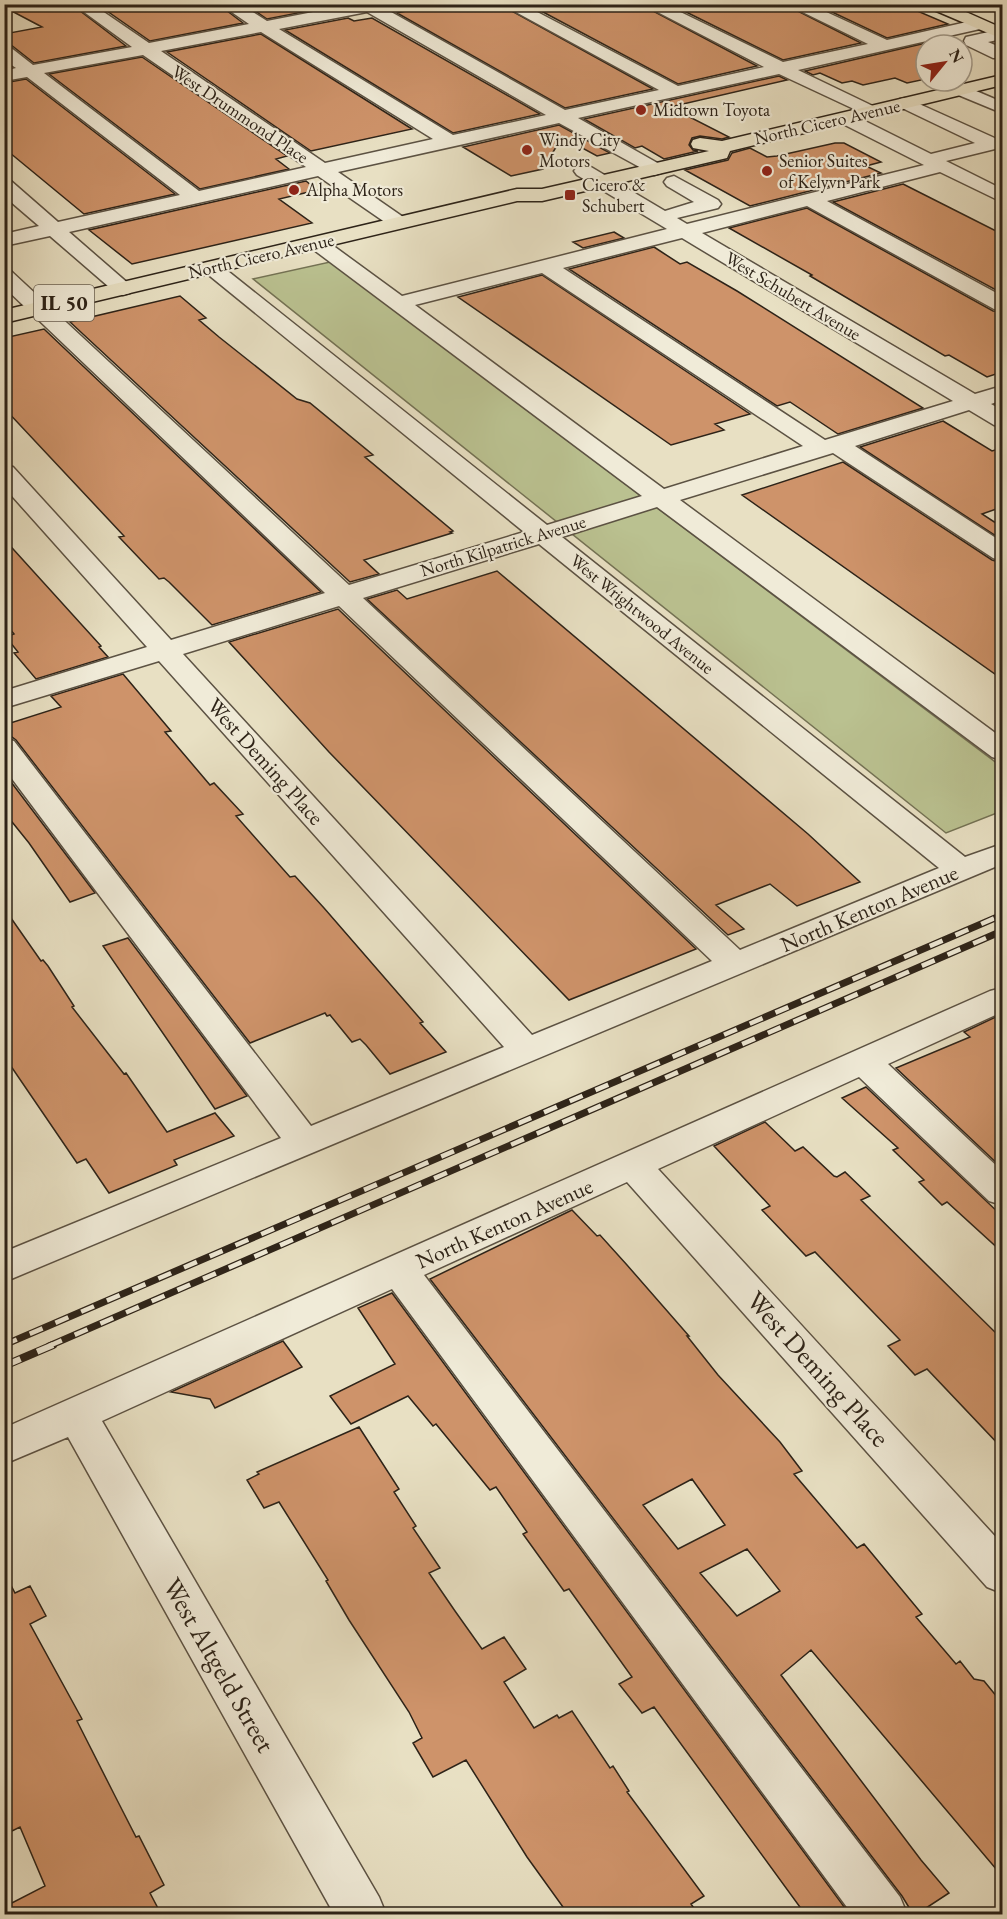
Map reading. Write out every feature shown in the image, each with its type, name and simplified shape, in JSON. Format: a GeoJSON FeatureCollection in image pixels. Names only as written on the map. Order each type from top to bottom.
{"type":"FeatureCollection","features":[{"type":"Feature","properties":{"kind":"main road"},"geometry":{"type":"LineString","coordinates":[[933,4],[1002,33]]}},
{"type":"Feature","properties":{"kind":"main road","name":"North Cicero Avenue"},"geometry":{"type":"LineString","coordinates":[[4,317],[517,195],[542,195],[636,159],[700,144],[722,147],[872,112],[980,82]]}},
{"type":"Feature","properties":{"kind":"main road","name":"North Cicero Avenue"},"geometry":{"type":"LineString","coordinates":[[592,176],[654,169],[720,154],[722,147]]}},
{"type":"Feature","properties":{"kind":"street","name":"West Drummond Place"},"geometry":{"type":"LineString","coordinates":[[81,4],[399,223]]}},
{"type":"Feature","properties":{"kind":"street"},"geometry":{"type":"LineString","coordinates":[[228,4],[449,141]]}},
{"type":"Feature","properties":{"kind":"street"},"geometry":{"type":"LineString","coordinates":[[509,4],[675,91]]}},
{"type":"Feature","properties":{"kind":"street"},"geometry":{"type":"LineString","coordinates":[[650,4],[872,112]]}},
{"type":"Feature","properties":{"kind":"street"},"geometry":{"type":"LineString","coordinates":[[794,4],[885,45]]}},
{"type":"Feature","properties":{"kind":"street"},"geometry":{"type":"LineString","coordinates":[[990,4],[1002,10]]}},
{"type":"Feature","properties":{"kind":"street"},"geometry":{"type":"LineString","coordinates":[[4,76],[372,5],[654,169]]}},
{"type":"Feature","properties":{"kind":"street"},"geometry":{"type":"LineString","coordinates":[[4,240],[980,24]]}},
{"type":"Feature","properties":{"kind":"street"},"geometry":{"type":"LineString","coordinates":[[1001,55],[972,40],[1002,33]]}},
{"type":"Feature","properties":{"kind":"street"},"geometry":{"type":"LineString","coordinates":[[974,48],[981,46]]}},
{"type":"Feature","properties":{"kind":"street"},"geometry":{"type":"LineString","coordinates":[[4,51],[195,198]]}},
{"type":"Feature","properties":{"kind":"street"},"geometry":{"type":"LineString","coordinates":[[785,87],[810,82]]}},
{"type":"Feature","properties":{"kind":"street"},"geometry":{"type":"LineString","coordinates":[[980,82],[1002,99]]}},
{"type":"Feature","properties":{"kind":"street"},"geometry":{"type":"LineString","coordinates":[[980,82],[1002,108]]}},
{"type":"Feature","properties":{"kind":"street"},"geometry":{"type":"LineString","coordinates":[[906,103],[997,143]]}},
{"type":"Feature","properties":{"kind":"street"},"geometry":{"type":"LineString","coordinates":[[845,118],[1002,196]]}},
{"type":"Feature","properties":{"kind":"street"},"geometry":{"type":"LineString","coordinates":[[398,303],[809,199],[997,143]]}},
{"type":"Feature","properties":{"kind":"street","name":"West Schubert Avenue"},"geometry":{"type":"LineString","coordinates":[[592,176],[1002,420]]}},
{"type":"Feature","properties":{"kind":"street"},"geometry":{"type":"LineString","coordinates":[[660,217],[711,204],[674,182]]}},
{"type":"Feature","properties":{"kind":"street"},"geometry":{"type":"LineString","coordinates":[[4,185],[123,289]]}},
{"type":"Feature","properties":{"kind":"street"},"geometry":{"type":"LineString","coordinates":[[809,199],[1002,304]]}},
{"type":"Feature","properties":{"kind":"street"},"geometry":{"type":"LineString","coordinates":[[317,243],[1002,752]]}},
{"type":"Feature","properties":{"kind":"street"},"geometry":{"type":"LineString","coordinates":[[546,266],[1002,553]]}},
{"type":"Feature","properties":{"kind":"street","name":"West Wrightwood Avenue"},"geometry":{"type":"LineString","coordinates":[[212,268],[961,870]]}},
{"type":"Feature","properties":{"kind":"street"},"geometry":{"type":"LineString","coordinates":[[4,275],[735,964]]}},
{"type":"Feature","properties":{"kind":"street","name":"North Kilpatrick Avenue"},"geometry":{"type":"LineString","coordinates":[[4,700],[1002,393]]}},
{"type":"Feature","properties":{"kind":"street","name":"West Deming Place"},"geometry":{"type":"LineString","coordinates":[[4,472],[526,1050]]}},
{"type":"Feature","properties":{"kind":"street"},"geometry":{"type":"LineString","coordinates":[[4,747],[304,1143]]}},
{"type":"Feature","properties":{"kind":"street","name":"North Kenton Avenue"},"geometry":{"type":"LineString","coordinates":[[4,1268],[1002,853]]}},
{"type":"Feature","properties":{"kind":"street","name":"North Kenton Avenue"},"geometry":{"type":"LineString","coordinates":[[4,1447],[1002,999]]}},
{"type":"Feature","properties":{"kind":"street"},"geometry":{"type":"LineString","coordinates":[[864,1062],[1002,1192]]}},
{"type":"Feature","properties":{"kind":"street","name":"West Deming Place"},"geometry":{"type":"LineString","coordinates":[[633,1165],[1002,1574]]}},
{"type":"Feature","properties":{"kind":"street"},"geometry":{"type":"LineString","coordinates":[[399,1270],[882,1914]]}},
{"type":"Feature","properties":{"kind":"street","name":"West Altgeld Street"},"geometry":{"type":"LineString","coordinates":[[77,1415],[361,1914]]}},
{"type":"Feature","properties":{"kind":"green space"},"geometry":{"type":"Polygon","coordinates":[[[330,262],[1002,767],[1002,811],[946,833],[253,279],[330,262]]]}},
{"type":"Feature","properties":{"kind":"building"},"geometry":{"type":"Polygon","coordinates":[[[4,4],[71,4],[126,46],[34,63],[11,45],[4,44],[4,34],[42,27],[4,7],[4,4]]]}},
{"type":"Feature","properties":{"kind":"building"},"geometry":{"type":"Polygon","coordinates":[[[97,4],[218,4],[243,23],[150,41],[97,4]]]}},
{"type":"Feature","properties":{"kind":"building"},"geometry":{"type":"Polygon","coordinates":[[[245,4],[325,5],[329,7],[267,19],[245,4]]]}},
{"type":"Feature","properties":{"kind":"building"},"geometry":{"type":"Polygon","coordinates":[[[439,4],[499,4],[653,89],[565,108],[397,13],[439,4]]]}},
{"type":"Feature","properties":{"kind":"building"},"geometry":{"type":"Polygon","coordinates":[[[528,4],[640,4],[757,66],[678,84],[528,4]]]}},
{"type":"Feature","properties":{"kind":"building"},"geometry":{"type":"Polygon","coordinates":[[[670,4],[784,4],[861,43],[783,60],[670,4]]]}},
{"type":"Feature","properties":{"kind":"building"},"geometry":{"type":"Polygon","coordinates":[[[815,4],[901,4],[948,24],[887,38],[815,4]]]}},
{"type":"Feature","properties":{"kind":"building"},"geometry":{"type":"Polygon","coordinates":[[[348,18],[354,21],[372,18],[540,114],[453,133],[285,30],[348,18]]]}},
{"type":"Feature","properties":{"kind":"building"},"geometry":{"type":"Polygon","coordinates":[[[261,34],[412,129],[311,151],[167,52],[261,34]]]}},
{"type":"Feature","properties":{"kind":"building"},"geometry":{"type":"Polygon","coordinates":[[[914,46],[914,82],[907,83],[895,78],[863,85],[852,81],[842,83],[820,73],[813,75],[805,71],[914,46]]]}},
{"type":"Feature","properties":{"kind":"building"},"geometry":{"type":"Polygon","coordinates":[[[142,57],[287,156],[276,159],[289,169],[200,189],[49,74],[142,57]]]}},
{"type":"Feature","properties":{"kind":"building","name":"Midtown Toyota"},"geometry":{"type":"Polygon","coordinates":[[[779,76],[787,80],[670,107],[729,137],[722,139],[700,136],[692,138],[689,145],[693,150],[698,151],[664,159],[642,146],[635,148],[584,119],[779,76]]]}},
{"type":"Feature","properties":{"kind":"building"},"geometry":{"type":"Polygon","coordinates":[[[26,79],[175,194],[84,214],[4,148],[4,83],[26,79]]]}},
{"type":"Feature","properties":{"kind":"building","name":"Windy City Motors"},"geometry":{"type":"Polygon","coordinates":[[[559,125],[610,153],[597,156],[562,137],[543,169],[511,176],[463,147],[559,125]]]}},
{"type":"Feature","properties":{"kind":"building","name":"Senior Suites of Kelyvn Park"},"geometry":{"type":"Polygon","coordinates":[[[844,143],[881,162],[866,166],[881,173],[750,206],[685,170],[728,160],[732,153],[750,148],[767,157],[844,143]]]}},
{"type":"Feature","properties":{"kind":"building"},"geometry":{"type":"Polygon","coordinates":[[[306,181],[317,190],[279,199],[312,223],[132,264],[89,230],[306,181]]]}},
{"type":"Feature","properties":{"kind":"building"},"geometry":{"type":"Polygon","coordinates":[[[903,184],[1002,234],[1002,288],[996,290],[833,202],[903,184]]]}},
{"type":"Feature","properties":{"kind":"building"},"geometry":{"type":"Polygon","coordinates":[[[807,208],[993,311],[1002,312],[1002,372],[987,377],[949,355],[945,356],[810,276],[812,275],[729,228],[807,208]]]}},
{"type":"Feature","properties":{"kind":"building"},"geometry":{"type":"Polygon","coordinates":[[[614,232],[624,238],[583,248],[573,242],[614,232]]]}},
{"type":"Feature","properties":{"kind":"building"},"geometry":{"type":"Polygon","coordinates":[[[654,247],[680,264],[687,262],[737,291],[923,408],[838,434],[790,402],[777,406],[569,269],[654,247]]]}},
{"type":"Feature","properties":{"kind":"building"},"geometry":{"type":"Polygon","coordinates":[[[542,275],[750,414],[715,424],[724,430],[671,445],[458,297],[542,275]]]}},
{"type":"Feature","properties":{"kind":"building"},"geometry":{"type":"Polygon","coordinates":[[[180,296],[206,318],[199,320],[219,337],[297,399],[310,403],[373,455],[365,457],[453,531],[450,532],[452,533],[364,560],[379,574],[350,582],[70,322],[180,296]]]}},
{"type":"Feature","properties":{"kind":"building"},"geometry":{"type":"Polygon","coordinates":[[[44,329],[321,592],[212,625],[169,582],[164,578],[159,579],[119,537],[124,536],[4,408],[4,338],[44,329]]]}},
{"type":"Feature","properties":{"kind":"building"},"geometry":{"type":"Polygon","coordinates":[[[943,421],[992,451],[1002,448],[1002,507],[982,514],[1002,527],[1002,540],[860,447],[943,421]]]}},
{"type":"Feature","properties":{"kind":"building"},"geometry":{"type":"Polygon","coordinates":[[[843,462],[992,560],[1002,563],[1002,679],[742,495],[843,462]]]}},
{"type":"Feature","properties":{"kind":"building"},"geometry":{"type":"Polygon","coordinates":[[[4,539],[101,646],[99,647],[108,657],[36,679],[14,653],[18,652],[6,637],[14,634],[4,622],[4,539]]]}},
{"type":"Feature","properties":{"kind":"building"},"geometry":{"type":"Polygon","coordinates":[[[497,571],[808,834],[860,882],[797,906],[770,884],[716,905],[744,929],[728,935],[367,599],[397,590],[407,599],[497,571]]]}},
{"type":"Feature","properties":{"kind":"building"},"geometry":{"type":"Polygon","coordinates":[[[338,609],[696,949],[569,1000],[329,752],[229,642],[338,609]]]}},
{"type":"Feature","properties":{"kind":"building"},"geometry":{"type":"Polygon","coordinates":[[[123,674],[171,731],[165,732],[210,785],[214,783],[243,814],[236,816],[290,877],[295,876],[324,908],[423,1022],[420,1023],[446,1052],[390,1074],[360,1039],[352,1042],[330,1015],[327,1016],[325,1013],[250,1043],[16,740],[4,731],[4,725],[61,707],[51,696],[123,674]]]}},
{"type":"Feature","properties":{"kind":"building"},"geometry":{"type":"Polygon","coordinates":[[[4,774],[95,893],[70,902],[29,843],[4,812],[4,774]]]}},
{"type":"Feature","properties":{"kind":"building"},"geometry":{"type":"Polygon","coordinates":[[[4,908],[41,961],[43,960],[48,966],[74,1006],[72,1007],[124,1074],[126,1073],[167,1132],[215,1113],[234,1136],[174,1160],[177,1165],[109,1193],[86,1159],[77,1163],[4,1056],[4,908]]]}},
{"type":"Feature","properties":{"kind":"building"},"geometry":{"type":"Polygon","coordinates":[[[128,938],[247,1096],[215,1109],[103,946],[128,938]]]}},
{"type":"Feature","properties":{"kind":"building"},"geometry":{"type":"Polygon","coordinates":[[[1002,1014],[1002,1168],[896,1068],[970,1037],[964,1032],[1002,1014]]]}},
{"type":"Feature","properties":{"kind":"building"},"geometry":{"type":"Polygon","coordinates":[[[866,1087],[1002,1216],[1002,1252],[947,1202],[942,1205],[919,1182],[924,1180],[893,1150],[898,1148],[842,1098],[866,1087]]]}},
{"type":"Feature","properties":{"kind":"building"},"geometry":{"type":"Polygon","coordinates":[[[765,1122],[795,1151],[803,1147],[834,1176],[837,1177],[845,1172],[870,1196],[861,1200],[1002,1339],[1002,1448],[927,1369],[915,1375],[888,1346],[900,1340],[815,1252],[806,1256],[762,1210],[770,1206],[714,1146],[765,1122]]]}},
{"type":"Feature","properties":{"kind":"building"},"geometry":{"type":"Polygon","coordinates":[[[572,1210],[597,1236],[600,1235],[689,1336],[687,1336],[718,1375],[780,1442],[802,1471],[794,1474],[857,1548],[864,1544],[922,1614],[916,1617],[956,1664],[960,1661],[974,1679],[984,1681],[1002,1703],[1002,1876],[811,1650],[781,1675],[921,1860],[949,1893],[917,1914],[913,1914],[902,1896],[430,1279],[572,1210]],[[692,1479],[643,1505],[678,1549],[725,1525],[692,1479]],[[747,1549],[700,1573],[737,1616],[780,1591],[747,1549]]]}},
{"type":"Feature","properties":{"kind":"building"},"geometry":{"type":"Polygon","coordinates":[[[392,1293],[845,1908],[837,1914],[805,1914],[654,1707],[642,1713],[619,1684],[632,1677],[569,1589],[564,1591],[523,1534],[527,1532],[496,1487],[490,1490],[436,1424],[433,1426],[408,1396],[351,1424],[330,1396],[395,1364],[358,1308],[392,1293]]]}},
{"type":"Feature","properties":{"kind":"building"},"geometry":{"type":"Polygon","coordinates":[[[283,1341],[302,1367],[215,1408],[210,1399],[171,1392],[283,1341]]]}},
{"type":"Feature","properties":{"kind":"building"},"geometry":{"type":"Polygon","coordinates":[[[359,1427],[399,1489],[394,1492],[416,1526],[413,1528],[440,1568],[429,1573],[455,1611],[482,1649],[504,1637],[526,1669],[504,1682],[534,1728],[557,1715],[559,1718],[572,1711],[610,1768],[613,1766],[629,1791],[627,1792],[704,1896],[691,1904],[698,1914],[568,1914],[527,1857],[466,1760],[433,1777],[413,1743],[422,1738],[409,1712],[349,1620],[326,1581],[328,1580],[279,1502],[264,1508],[247,1480],[259,1474],[257,1472],[359,1427]]]}},
{"type":"Feature","properties":{"kind":"building"},"geometry":{"type":"Polygon","coordinates":[[[4,1572],[15,1593],[30,1586],[46,1616],[30,1624],[82,1719],[77,1721],[136,1837],[139,1836],[164,1885],[150,1893],[161,1914],[4,1914],[4,1907],[45,1886],[20,1827],[12,1831],[4,1814],[4,1572]]]}},
{"type":"Feature","properties":{"kind":"railway"},"geometry":{"type":"LineString","coordinates":[[4,1345],[1002,915]]}},
{"type":"Feature","properties":{"kind":"railway"},"geometry":{"type":"LineString","coordinates":[[49,1346],[1002,931]]}},
{"type":"Feature","properties":{"kind":"railway"},"geometry":{"type":"LineString","coordinates":[[4,1366],[53,1345]]}},
{"type":"Feature","properties":{"kind":"place","name":"Midtown Toyota"},"geometry":{"type":"Point","coordinates":[641,110]}},
{"type":"Feature","properties":{"kind":"place","name":"Windy City Motors"},"geometry":{"type":"Point","coordinates":[527,150]}},
{"type":"Feature","properties":{"kind":"place","name":"Senior Suites of Kelyvn Park"},"geometry":{"type":"Point","coordinates":[767,171]}},
{"type":"Feature","properties":{"kind":"place","name":"Alpha Motors"},"geometry":{"type":"Point","coordinates":[294,190]}},
{"type":"Feature","properties":{"kind":"place","name":"Cicero & Schubert"},"geometry":{"type":"Point","coordinates":[570,195]}}]}
